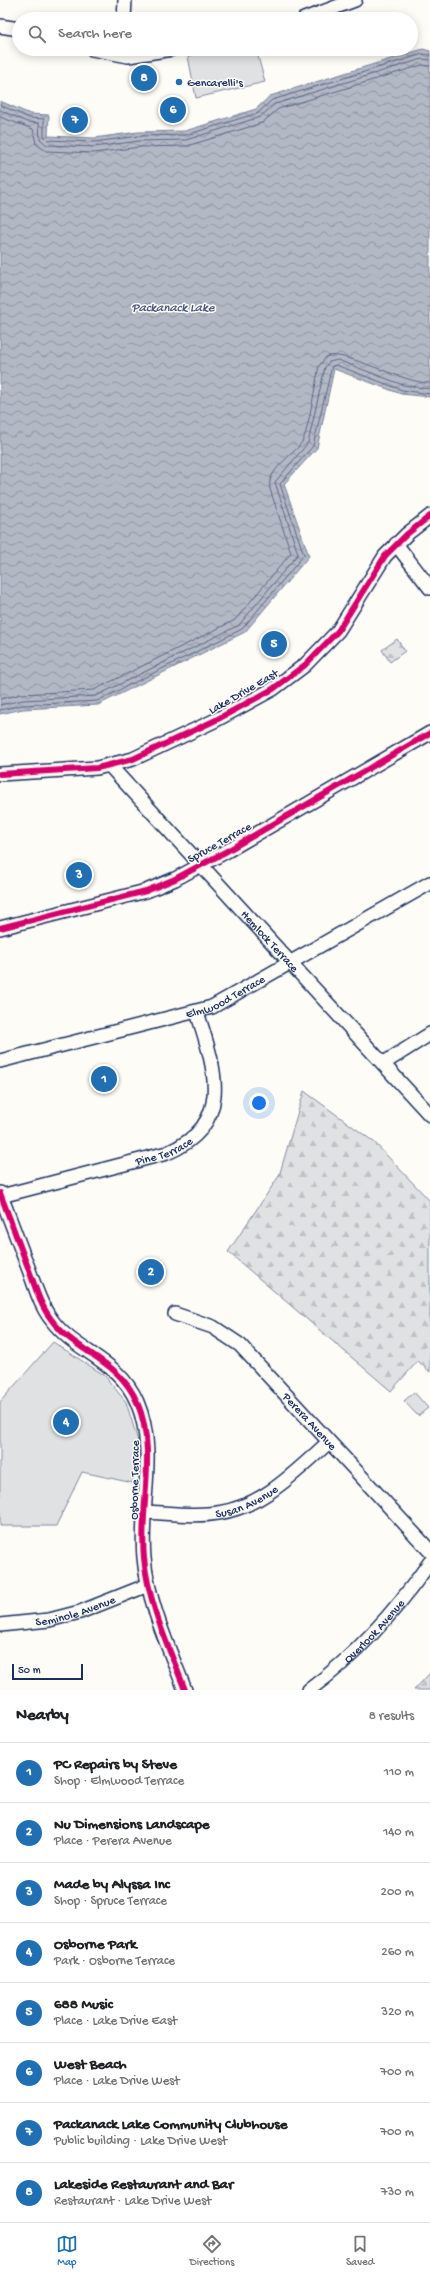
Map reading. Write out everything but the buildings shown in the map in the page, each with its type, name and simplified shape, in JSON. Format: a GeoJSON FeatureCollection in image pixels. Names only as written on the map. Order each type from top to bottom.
{"type":"FeatureCollection","features":[{"type":"Feature","properties":{"kind":"street"},"geometry":{"type":"LineString","coordinates":[[124,12],[125,0]]}},
{"type":"Feature","properties":{"kind":"street"},"geometry":{"type":"LineString","coordinates":[[323,12],[355,0]]}},
{"type":"Feature","properties":{"kind":"street"},"geometry":{"type":"LineString","coordinates":[[0,26],[12,28]]}},
{"type":"Feature","properties":{"kind":"street","name":"Lake Drive East"},"geometry":{"type":"LineString","coordinates":[[0,774],[79,770],[110,766],[150,753],[216,720],[286,680],[305,665],[338,631],[376,569],[396,544],[430,516]]}},
{"type":"Feature","properties":{"kind":"street"},"geometry":{"type":"LineString","coordinates":[[396,544],[430,588]]}},
{"type":"Feature","properties":{"kind":"street","name":"Spruce Terrace"},"geometry":{"type":"LineString","coordinates":[[0,928],[146,891],[202,864],[430,733]]}},
{"type":"Feature","properties":{"kind":"street","name":"Hemlock Terrace"},"geometry":{"type":"LineString","coordinates":[[110,766],[202,864],[430,1115]]}},
{"type":"Feature","properties":{"kind":"street","name":"Elmwood Terrace"},"geometry":{"type":"LineString","coordinates":[[0,1062],[212,1007],[430,882]]}},
{"type":"Feature","properties":{"kind":"street","name":"Pine Terrace"},"geometry":{"type":"LineString","coordinates":[[0,1195],[167,1153],[178,1149],[198,1134],[212,1113],[216,1092],[211,1060],[197,1012]]}},
{"type":"Feature","properties":{"kind":"street"},"geometry":{"type":"LineString","coordinates":[[384,1063],[430,1034]]}},
{"type":"Feature","properties":{"kind":"street","name":"Osborne Terrace"},"geometry":{"type":"LineString","coordinates":[[0,1195],[5,1221],[51,1320],[70,1338],[118,1373],[137,1402],[143,1422],[147,1450],[144,1557],[148,1585],[185,1690]]}},
{"type":"Feature","properties":{"kind":"street","name":"Perera Avenue"},"geometry":{"type":"LineString","coordinates":[[175,1314],[213,1327],[240,1346],[430,1551]]}},
{"type":"Feature","properties":{"kind":"street","name":"Susan Avenue"},"geometry":{"type":"LineString","coordinates":[[145,1512],[203,1514],[217,1513],[248,1505],[276,1488],[329,1442]]}},
{"type":"Feature","properties":{"kind":"street","name":"Overlook Avenue"},"geometry":{"type":"LineString","coordinates":[[309,1690],[348,1659],[371,1637],[411,1590],[430,1562]]}},
{"type":"Feature","properties":{"kind":"street","name":"Seminole Avenue"},"geometry":{"type":"LineString","coordinates":[[0,1625],[49,1620],[80,1612],[148,1585]]}},
{"type":"Feature","properties":{"kind":"green space"},"geometry":{"type":"Polygon","coordinates":[[[188,56],[258,56],[265,82],[196,98],[188,56]]]}},
{"type":"Feature","properties":{"kind":"green space"},"geometry":{"type":"Polygon","coordinates":[[[397,639],[405,651],[390,662],[382,650],[397,639]]]}},
{"type":"Feature","properties":{"kind":"green space"},"geometry":{"type":"Polygon","coordinates":[[[304,1091],[374,1142],[430,1201],[430,1372],[418,1361],[391,1391],[228,1252],[279,1176],[304,1091]]]}},
{"type":"Feature","properties":{"kind":"green space"},"geometry":{"type":"Polygon","coordinates":[[[53,1342],[104,1375],[126,1402],[138,1441],[133,1483],[82,1472],[56,1526],[0,1526],[0,1402],[53,1342]]]}},
{"type":"Feature","properties":{"kind":"green space"},"geometry":{"type":"Polygon","coordinates":[[[414,1392],[428,1408],[418,1416],[404,1401],[414,1392]]]}},
{"type":"Feature","properties":{"kind":"green space"},"geometry":{"type":"Polygon","coordinates":[[[430,1673],[430,1690],[414,1690],[430,1673]]]}},
{"type":"Feature","properties":{"kind":"water","name":"Packanack Lake"},"geometry":{"type":"Polygon","coordinates":[[[423,49],[430,51],[430,397],[401,394],[334,369],[317,448],[284,484],[309,556],[245,632],[98,705],[23,709],[0,714],[0,101],[30,114],[49,115],[48,136],[94,138],[138,132],[185,131],[256,109],[270,96],[400,56],[418,56],[418,51],[423,49]]]}},
{"type":"Feature","properties":{"kind":"cycle path"},"geometry":{"type":"LineString","coordinates":[[0,774],[97,768],[133,759],[216,720],[273,689],[305,665],[338,631],[385,556],[407,534],[430,516]]}},
{"type":"Feature","properties":{"kind":"cycle path"},"geometry":{"type":"LineString","coordinates":[[0,928],[146,891],[175,879],[227,851],[430,733]]}},
{"type":"Feature","properties":{"kind":"cycle path"},"geometry":{"type":"LineString","coordinates":[[0,1193],[38,1295],[47,1314],[61,1331],[108,1365],[119,1375],[129,1387],[137,1402],[143,1421],[147,1459],[143,1538],[146,1575],[160,1625],[185,1690]]}},
{"type":"Feature","properties":{"kind":"place","name":"Lakeside Restaurant and Bar"},"geometry":{"type":"Point","coordinates":[144,78]}},
{"type":"Feature","properties":{"kind":"place","name":"Gencarelli's"},"geometry":{"type":"Point","coordinates":[179,82]}},
{"type":"Feature","properties":{"kind":"place","name":"West Beach"},"geometry":{"type":"Point","coordinates":[173,110]}},
{"type":"Feature","properties":{"kind":"place","name":"Packanack Lake Community Clubhouse"},"geometry":{"type":"Point","coordinates":[75,120]}},
{"type":"Feature","properties":{"kind":"place","name":"688 Music"},"geometry":{"type":"Point","coordinates":[274,644]}},
{"type":"Feature","properties":{"kind":"place","name":"Made by Alyssa Inc"},"geometry":{"type":"Point","coordinates":[79,875]}},
{"type":"Feature","properties":{"kind":"place","name":"PC Repairs by Steve"},"geometry":{"type":"Point","coordinates":[104,1079]}},
{"type":"Feature","properties":{"kind":"place","name":"Nu Dimensions Landscape"},"geometry":{"type":"Point","coordinates":[151,1272]}},
{"type":"Feature","properties":{"kind":"place","name":"Osborne Park"},"geometry":{"type":"Point","coordinates":[66,1422]}}]}
